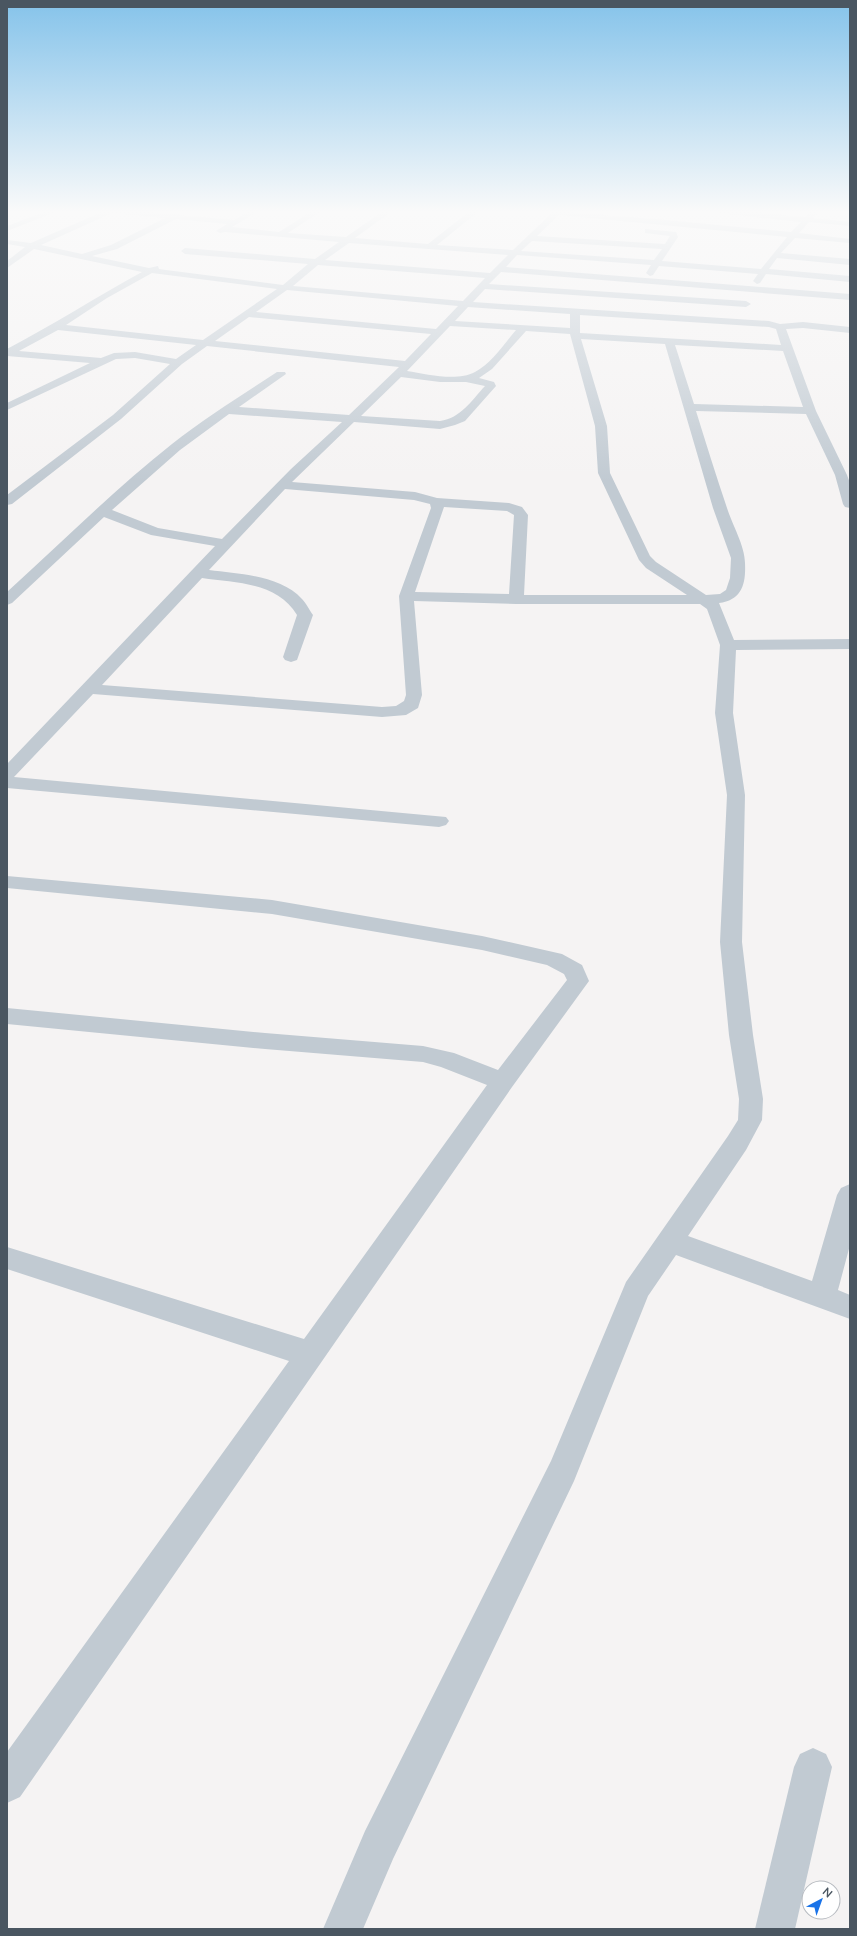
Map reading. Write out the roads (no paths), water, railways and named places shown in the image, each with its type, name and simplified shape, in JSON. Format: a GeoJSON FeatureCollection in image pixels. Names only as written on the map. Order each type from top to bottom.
{"type":"FeatureCollection","features":[{"type":"Feature","properties":{"kind":"street"},"geometry":{"type":"LineString","coordinates":[[7,353],[56,327],[96,301]]}},
{"type":"Feature","properties":{"kind":"street"},"geometry":{"type":"LineString","coordinates":[[7,501],[117,416],[178,362],[265,301]]}},
{"type":"Feature","properties":{"kind":"street"},"geometry":{"type":"LineString","coordinates":[[436,301],[575,311],[633,306],[746,304],[743,323]]}},
{"type":"Feature","properties":{"kind":"street"},"geometry":{"type":"LineString","coordinates":[[7,774],[90,689],[282,486],[403,369],[467,301]]}},
{"type":"Feature","properties":{"kind":"street"},"geometry":{"type":"LineString","coordinates":[[598,301],[743,323],[769,324],[780,327],[803,325],[848,329],[848,341]]}},
{"type":"Feature","properties":{"kind":"street"},"geometry":{"type":"LineString","coordinates":[[633,306],[635,301]]}},
{"type":"Feature","properties":{"kind":"street"},"geometry":{"type":"LineString","coordinates":[[343,1929],[383,1838],[542,1509],[563,1470],[636,1290],[737,1143],[750,1120],[751,1099],[740,1035],[731,942],[736,795],[724,713],[728,645],[714,607],[651,565],[644,557],[604,473],[601,426],[575,334],[575,311]]}},
{"type":"Feature","properties":{"kind":"street"},"geometry":{"type":"LineString","coordinates":[[246,314],[442,327],[523,328],[575,334],[787,348]]}},
{"type":"Feature","properties":{"kind":"street"},"geometry":{"type":"LineString","coordinates":[[56,327],[206,343],[403,369],[452,379],[467,379],[490,384],[491,386],[461,419],[451,424],[440,425],[228,410]]}},
{"type":"Feature","properties":{"kind":"street"},"geometry":{"type":"LineString","coordinates":[[780,327],[810,411],[841,475],[850,504]]}},
{"type":"Feature","properties":{"kind":"street"},"geometry":{"type":"LineString","coordinates":[[467,379],[478,376],[483,372],[523,328]]}},
{"type":"Feature","properties":{"kind":"street"},"geometry":{"type":"LineString","coordinates":[[406,596],[516,599],[704,600],[723,598],[730,595],[734,590],[738,558],[720,508],[669,341]]}},
{"type":"Feature","properties":{"kind":"street"},"geometry":{"type":"LineString","coordinates":[[7,353],[100,362]]}},
{"type":"Feature","properties":{"kind":"street"},"geometry":{"type":"LineString","coordinates":[[7,407],[114,356],[122,355],[178,362]]}},
{"type":"Feature","properties":{"kind":"street"},"geometry":{"type":"LineString","coordinates":[[7,600],[62,551],[102,511],[177,446],[281,374]]}},
{"type":"Feature","properties":{"kind":"street"},"geometry":{"type":"LineString","coordinates":[[688,407],[810,411]]}},
{"type":"Feature","properties":{"kind":"street"},"geometry":{"type":"LineString","coordinates":[[282,486],[415,496],[436,502],[509,507],[517,510],[521,515],[516,599]]}},
{"type":"Feature","properties":{"kind":"street"},"geometry":{"type":"LineString","coordinates":[[90,689],[382,712],[400,711],[412,704],[414,695],[406,596],[438,508],[436,502]]}},
{"type":"Feature","properties":{"kind":"street"},"geometry":{"type":"LineString","coordinates":[[102,511],[137,526],[156,532],[226,544]]}},
{"type":"Feature","properties":{"kind":"street"},"geometry":{"type":"LineString","coordinates":[[199,574],[260,582],[274,586],[284,592],[302,608],[305,615],[291,657]]}},
{"type":"Feature","properties":{"kind":"street"},"geometry":{"type":"LineString","coordinates":[[728,645],[850,644]]}},
{"type":"Feature","properties":{"kind":"street"},"geometry":{"type":"LineString","coordinates":[[7,782],[438,821]]}},
{"type":"Feature","properties":{"kind":"street"},"geometry":{"type":"LineString","coordinates":[[7,882],[272,907],[455,938],[554,959],[574,970],[578,981],[503,1081],[7,1784]]}},
{"type":"Feature","properties":{"kind":"street"},"geometry":{"type":"LineString","coordinates":[[7,1016],[265,1041],[423,1054],[446,1059],[503,1081]]}},
{"type":"Feature","properties":{"kind":"street"},"geometry":{"type":"LineString","coordinates":[[822,1297],[850,1195]]}},
{"type":"Feature","properties":{"kind":"street"},"geometry":{"type":"LineString","coordinates":[[670,1241],[850,1307]]}},
{"type":"Feature","properties":{"kind":"street"},"geometry":{"type":"LineString","coordinates":[[7,1258],[309,1354]]}},
{"type":"Feature","properties":{"kind":"street"},"geometry":{"type":"LineString","coordinates":[[775,1929],[813,1767]]}}]}
